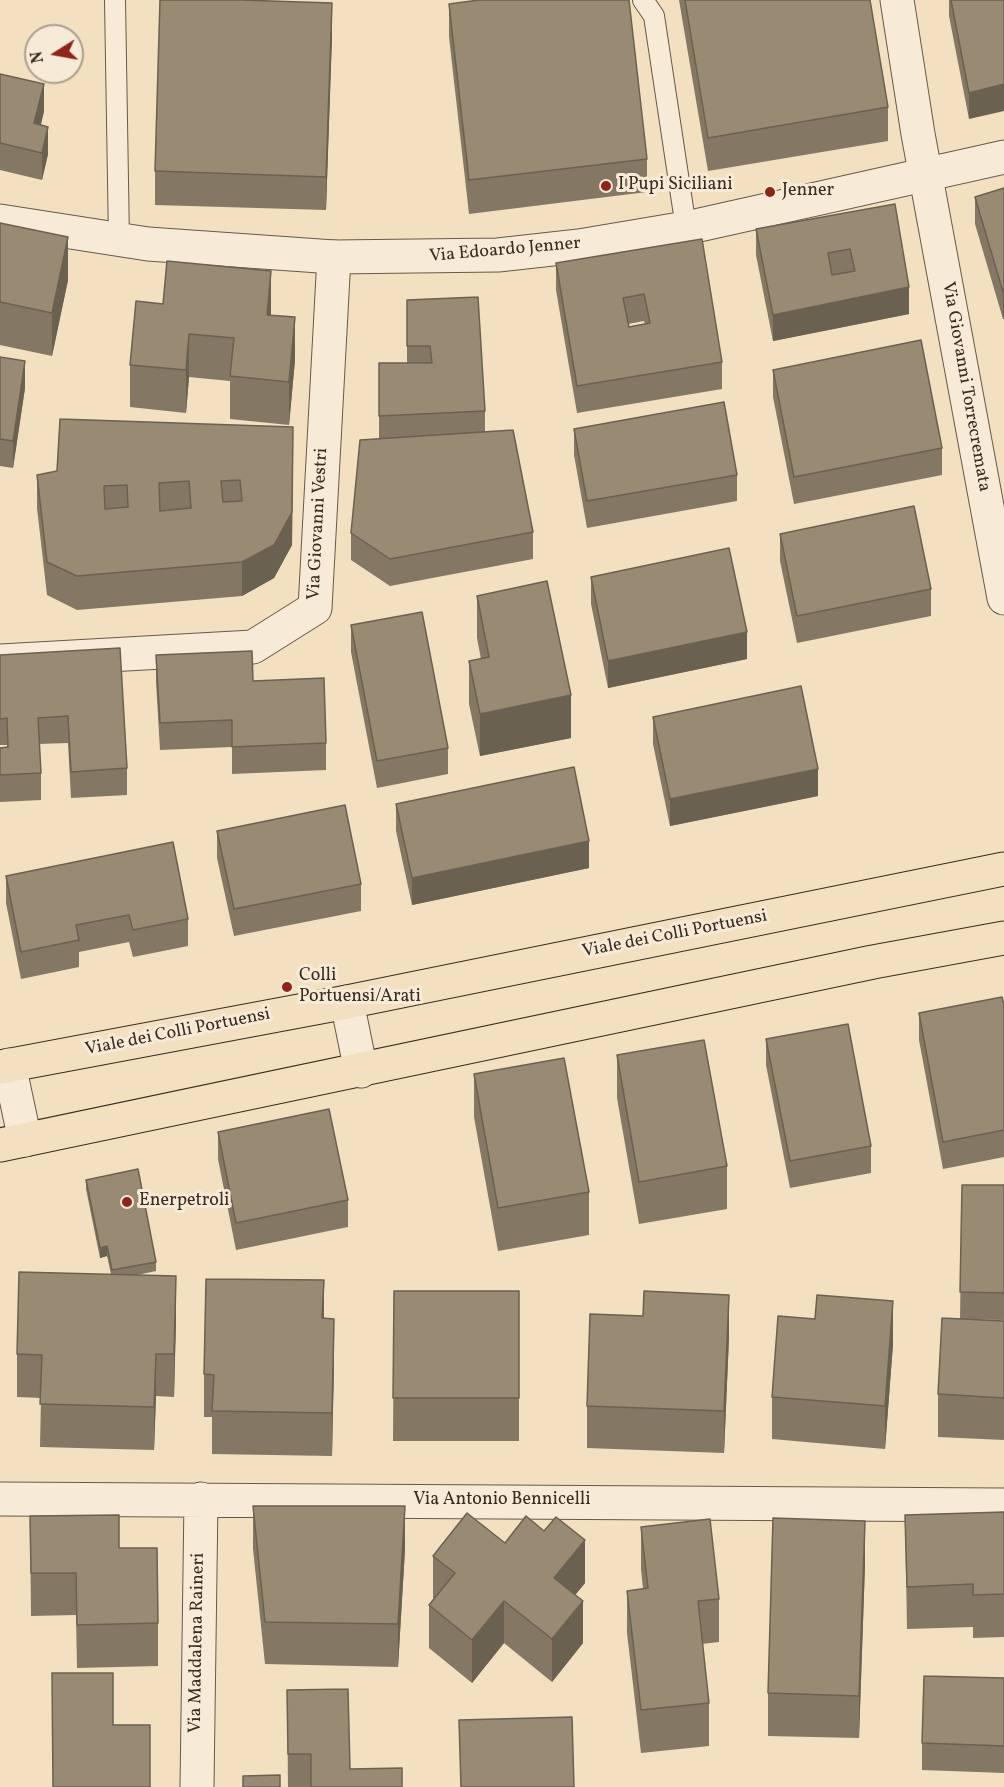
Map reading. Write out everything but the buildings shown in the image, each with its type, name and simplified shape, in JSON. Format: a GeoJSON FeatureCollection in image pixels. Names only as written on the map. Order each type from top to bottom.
{"type":"FeatureCollection","features":[{"type":"Feature","properties":{"kind":"main road","name":"Viale dei Colli Portuensi"},"geometry":{"type":"LineString","coordinates":[[5,1066],[346,1002],[1004,869]]}},
{"type":"Feature","properties":{"kind":"main road","name":"Viale dei Colli Portuensi"},"geometry":{"type":"LineString","coordinates":[[13,1143],[873,962],[1004,938]]}},
{"type":"Feature","properties":{"kind":"street","name":"Via Giovanni Torrecremata"},"geometry":{"type":"LineString","coordinates":[[897,0],[926,176],[1004,598]]}},
{"type":"Feature","properties":{"kind":"street","name":"Via Edoardo Jenner"},"geometry":{"type":"LineString","coordinates":[[0,221],[119,241],[334,257],[498,255],[579,246],[686,228],[1004,157]]}},
{"type":"Feature","properties":{"kind":"street","name":"Via Giovanni Vestri"},"geometry":{"type":"LineString","coordinates":[[0,661],[253,647],[315,608],[334,257]]}},
{"type":"Feature","properties":{"kind":"street"},"geometry":{"type":"LineString","coordinates":[[346,1002],[361,1071]]}},
{"type":"Feature","properties":{"kind":"street","name":"Viale dei Colli Portuensi"},"geometry":{"type":"LineString","coordinates":[[5,1066],[13,1143]]}},
{"type":"Feature","properties":{"kind":"street","name":"Via Antonio Bennicelli"},"geometry":{"type":"LineString","coordinates":[[0,1499],[1004,1505]]}},
{"type":"Feature","properties":{"kind":"street","name":"Via Maddalena Raineri"},"geometry":{"type":"LineString","coordinates":[[197,1787],[201,1499]]}},
{"type":"Feature","properties":{"kind":"lane"},"geometry":{"type":"LineString","coordinates":[[115,0],[119,241]]}},
{"type":"Feature","properties":{"kind":"lane"},"geometry":{"type":"LineString","coordinates":[[643,0],[654,16],[686,228]]}},
{"type":"Feature","properties":{"kind":"place","name":"I Pupi Siciliani"},"geometry":{"type":"Point","coordinates":[606,186]}},
{"type":"Feature","properties":{"kind":"place","name":"Jenner"},"geometry":{"type":"Point","coordinates":[770,192]}},
{"type":"Feature","properties":{"kind":"place","name":"Colli Portuensi/Arati"},"geometry":{"type":"Point","coordinates":[287,987]}},
{"type":"Feature","properties":{"kind":"place","name":"Enerpetroli"},"geometry":{"type":"Point","coordinates":[127,1202]}}]}
